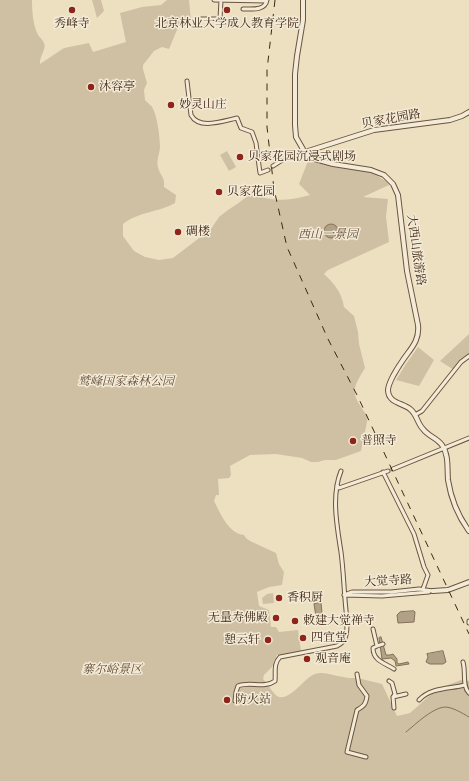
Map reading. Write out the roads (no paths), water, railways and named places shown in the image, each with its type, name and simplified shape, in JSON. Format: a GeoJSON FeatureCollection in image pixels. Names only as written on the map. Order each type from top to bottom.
{"type":"FeatureCollection","features":[{"type":"Feature","properties":{"kind":"street"},"geometry":{"type":"LineString","coordinates":[[214,0],[266,0],[266,4],[259,8],[243,9]]}},
{"type":"Feature","properties":{"kind":"street"},"geometry":{"type":"LineString","coordinates":[[200,19],[220,19],[220,0]]}},
{"type":"Feature","properties":{"kind":"street"},"geometry":{"type":"LineString","coordinates":[[304,0],[303,20],[297,56],[295,125],[296,137],[300,146],[305,152]]}},
{"type":"Feature","properties":{"kind":"street"},"geometry":{"type":"LineString","coordinates":[[187,81],[191,115],[194,119],[204,123],[237,118],[241,128],[249,131],[254,138],[260,173],[268,170]]}},
{"type":"Feature","properties":{"kind":"street","name":"贝家花园路"},"geometry":{"type":"LineString","coordinates":[[273,166],[282,160],[374,130],[450,120],[469,112]]}},
{"type":"Feature","properties":{"kind":"street","name":"大西山旅游路"},"geometry":{"type":"LineString","coordinates":[[305,152],[319,161],[378,172],[388,179],[396,190],[400,206],[407,271],[419,333],[414,346],[396,371],[389,385],[388,391],[392,400],[409,408],[415,415],[423,430],[438,440],[444,448]]}},
{"type":"Feature","properties":{"kind":"street"},"geometry":{"type":"LineString","coordinates":[[415,415],[422,411],[461,362],[469,356]]}},
{"type":"Feature","properties":{"kind":"street"},"geometry":{"type":"LineString","coordinates":[[393,469],[469,438]]}},
{"type":"Feature","properties":{"kind":"street"},"geometry":{"type":"LineString","coordinates":[[444,448],[446,453],[448,481],[452,500],[458,514],[469,531]]}},
{"type":"Feature","properties":{"kind":"street"},"geometry":{"type":"LineString","coordinates":[[235,701],[238,686],[244,684],[270,685],[275,681],[276,661],[280,657],[338,646],[345,638],[347,631],[336,499],[337,483],[342,471]]}},
{"type":"Feature","properties":{"kind":"street"},"geometry":{"type":"LineString","coordinates":[[337,483],[339,488],[388,471]]}},
{"type":"Feature","properties":{"kind":"street"},"geometry":{"type":"LineString","coordinates":[[383,472],[414,534],[424,567],[428,575],[423,589]]}},
{"type":"Feature","properties":{"kind":"street","name":"大觉寺路"},"geometry":{"type":"LineString","coordinates":[[344,595],[382,596],[448,590],[469,582]]}},
{"type":"Feature","properties":{"kind":"street","name":"大觉寺路"},"geometry":{"type":"LineString","coordinates":[[344,595],[352,592],[423,589],[433,591]]}},
{"type":"Feature","properties":{"kind":"street"},"geometry":{"type":"LineString","coordinates":[[374,629],[377,646]]}},
{"type":"Feature","properties":{"kind":"street"},"geometry":{"type":"LineString","coordinates":[[383,644],[373,648],[373,654],[379,661],[394,669]]}},
{"type":"Feature","properties":{"kind":"street"},"geometry":{"type":"LineString","coordinates":[[464,662],[466,669],[465,686],[467,692],[469,693]]}},
{"type":"Feature","properties":{"kind":"street"},"geometry":{"type":"LineString","coordinates":[[357,674],[359,685],[367,696],[363,707],[357,710],[347,752],[366,757]]}},
{"type":"Feature","properties":{"kind":"street"},"geometry":{"type":"LineString","coordinates":[[389,681],[392,683],[395,694],[393,697],[394,708]]}},
{"type":"Feature","properties":{"kind":"street"},"geometry":{"type":"LineString","coordinates":[[419,700],[432,690],[465,686]]}},
{"type":"Feature","properties":{"kind":"street"},"geometry":{"type":"LineString","coordinates":[[393,697],[406,694]]}},
{"type":"Feature","properties":{"kind":"waterway"},"geometry":{"type":"LineString","coordinates":[[406,732],[425,716],[441,708],[452,708],[469,717]]}},
{"type":"Feature","properties":{"kind":"railway"},"geometry":{"type":"LineString","coordinates":[[275,0],[267,70],[267,127],[274,189],[287,247],[328,339],[358,397],[469,634]]}},
{"type":"Feature","properties":{"kind":"place","name":"秀峰寺"},"geometry":{"type":"Point","coordinates":[72,10]}},
{"type":"Feature","properties":{"kind":"place","name":"北京林业大学成人教育学院"},"geometry":{"type":"Point","coordinates":[227,10]}},
{"type":"Feature","properties":{"kind":"place","name":"沐容亭"},"geometry":{"type":"Point","coordinates":[91,87]}},
{"type":"Feature","properties":{"kind":"place","name":"妙灵山庄"},"geometry":{"type":"Point","coordinates":[171,105]}},
{"type":"Feature","properties":{"kind":"place","name":"贝家花园沉浸式剧场"},"geometry":{"type":"Point","coordinates":[240,157]}},
{"type":"Feature","properties":{"kind":"place","name":"贝家花园"},"geometry":{"type":"Point","coordinates":[219,192]}},
{"type":"Feature","properties":{"kind":"place","name":"碉楼"},"geometry":{"type":"Point","coordinates":[178,232]}},
{"type":"Feature","properties":{"kind":"place","name":"普照寺"},"geometry":{"type":"Point","coordinates":[353,441]}},
{"type":"Feature","properties":{"kind":"place","name":"香积厨"},"geometry":{"type":"Point","coordinates":[279,598]}},
{"type":"Feature","properties":{"kind":"place","name":"无量寿佛殿"},"geometry":{"type":"Point","coordinates":[276,618]}},
{"type":"Feature","properties":{"kind":"place","name":"敕建大觉禅寺"},"geometry":{"type":"Point","coordinates":[295,621]}},
{"type":"Feature","properties":{"kind":"place","name":"四宜堂"},"geometry":{"type":"Point","coordinates":[303,638]}},
{"type":"Feature","properties":{"kind":"place","name":"憩云轩"},"geometry":{"type":"Point","coordinates":[268,640]}},
{"type":"Feature","properties":{"kind":"place","name":"观音庵"},"geometry":{"type":"Point","coordinates":[307,659]}},
{"type":"Feature","properties":{"kind":"place","name":"防火站"},"geometry":{"type":"Point","coordinates":[227,700]}},
{"type":"Feature","properties":{"kind":"park label","name":"西山一景园"},"geometry":{"type":"Point","coordinates":[328,235]}},
{"type":"Feature","properties":{"kind":"park label","name":"鹫峰国家森林公园"},"geometry":{"type":"Point","coordinates":[126,382]}},
{"type":"Feature","properties":{"kind":"park label","name":"寨尔峪景区"},"geometry":{"type":"Point","coordinates":[112,670]}}]}
